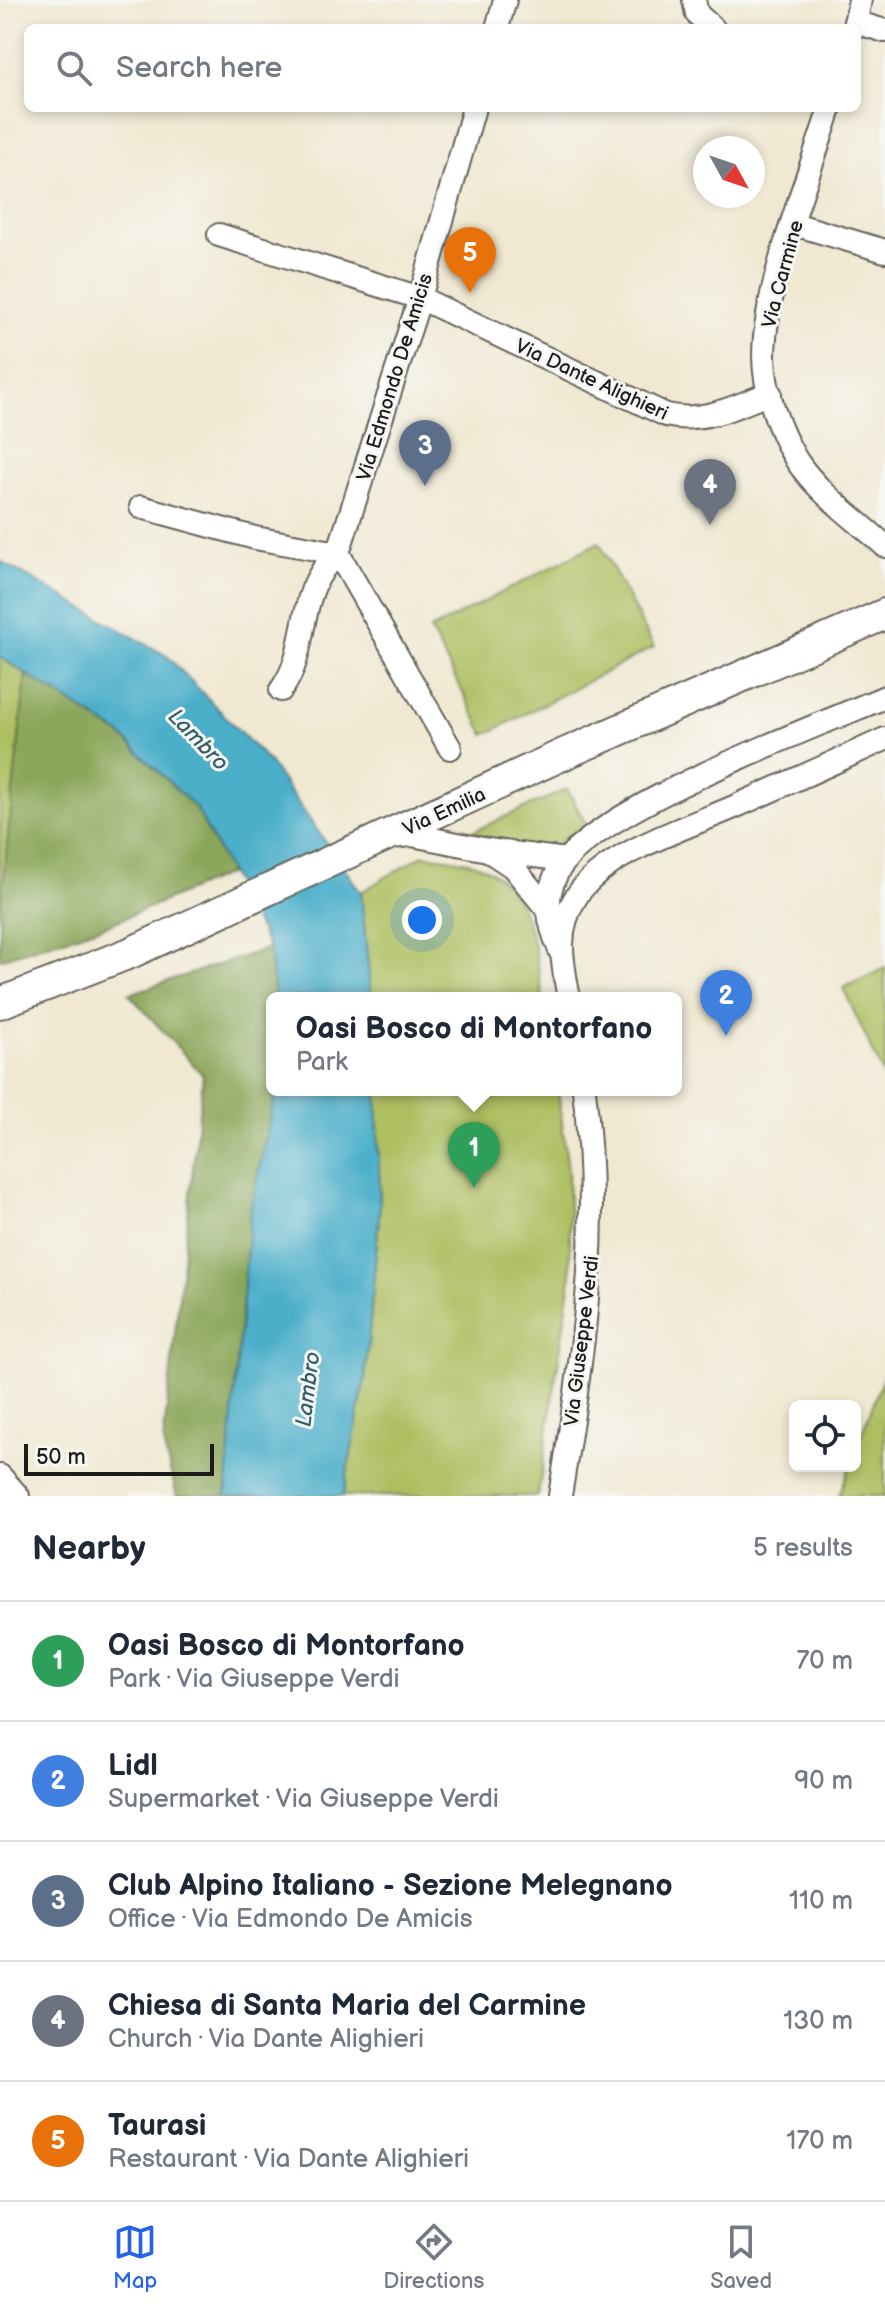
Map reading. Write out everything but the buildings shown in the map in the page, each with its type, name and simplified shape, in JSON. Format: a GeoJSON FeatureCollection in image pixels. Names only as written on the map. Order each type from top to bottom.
{"type":"FeatureCollection","features":[{"type":"Feature","properties":{"kind":"street"},"geometry":{"type":"LineString","coordinates":[[498,24],[505,0]]}},
{"type":"Feature","properties":{"kind":"street"},"geometry":{"type":"LineString","coordinates":[[694,0],[701,20],[707,24]]}},
{"type":"Feature","properties":{"kind":"street"},"geometry":{"type":"LineString","coordinates":[[856,17],[885,31]]}},
{"type":"Feature","properties":{"kind":"street","name":"Via Edmondo De Amicis"},"geometry":{"type":"LineString","coordinates":[[338,553],[420,298],[473,112]]}},
{"type":"Feature","properties":{"kind":"street","name":"Via Carmine"},"geometry":{"type":"LineString","coordinates":[[829,112],[794,224],[765,334],[765,366],[770,393],[786,440],[807,474],[885,546]]}},
{"type":"Feature","properties":{"kind":"street"},"geometry":{"type":"LineString","coordinates":[[794,224],[885,251]]}},
{"type":"Feature","properties":{"kind":"street","name":"Via Dante Alighieri"},"geometry":{"type":"LineString","coordinates":[[219,235],[420,298],[666,415],[687,419],[708,416],[770,393]]}},
{"type":"Feature","properties":{"kind":"street"},"geometry":{"type":"LineString","coordinates":[[141,507],[273,542],[338,553]]}},
{"type":"Feature","properties":{"kind":"street"},"geometry":{"type":"LineString","coordinates":[[281,690],[290,672],[313,584],[338,553]]}},
{"type":"Feature","properties":{"kind":"street"},"geometry":{"type":"LineString","coordinates":[[338,553],[450,748]]}},
{"type":"Feature","properties":{"kind":"street","name":"Via Emilia"},"geometry":{"type":"LineString","coordinates":[[0,1003],[100,966],[578,748],[885,614]]}},
{"type":"Feature","properties":{"kind":"street"},"geometry":{"type":"LineString","coordinates":[[547,909],[553,882],[566,860],[600,832],[649,801],[885,697]]}},
{"type":"Feature","properties":{"kind":"street"},"geometry":{"type":"LineString","coordinates":[[561,953],[563,929],[574,900],[604,868],[885,739]]}},
{"type":"Feature","properties":{"kind":"street"},"geometry":{"type":"LineString","coordinates":[[386,838],[412,835],[488,850],[566,860]]}},
{"type":"Feature","properties":{"kind":"street"},"geometry":{"type":"LineString","coordinates":[[488,850],[513,867],[547,909],[561,953],[568,992]]}},
{"type":"Feature","properties":{"kind":"street","name":"Via Giuseppe Verdi"},"geometry":{"type":"LineString","coordinates":[[560,1496],[585,1345],[593,1253],[593,1175],[585,1096]]}},
{"type":"Feature","properties":{"kind":"street"},"geometry":{"type":"LineString","coordinates":[[0,1476],[18,1496]]}},
{"type":"Feature","properties":{"kind":"green space"},"geometry":{"type":"Polygon","coordinates":[[[599,542],[654,647],[485,735],[430,630],[599,542]]]}},
{"type":"Feature","properties":{"kind":"green space"},"geometry":{"type":"Polygon","coordinates":[[[0,657],[26,674],[0,910],[0,657]]]}},
{"type":"Feature","properties":{"kind":"green space"},"geometry":{"type":"Polygon","coordinates":[[[26,674],[120,734],[196,808],[230,873],[108,925],[0,959],[0,910],[26,674]]]}},
{"type":"Feature","properties":{"kind":"green space"},"geometry":{"type":"Polygon","coordinates":[[[567,789],[587,826],[552,857],[469,833],[567,789]]]}},
{"type":"Feature","properties":{"kind":"green space"},"geometry":{"type":"Polygon","coordinates":[[[423,855],[478,865],[509,888],[519,904],[533,940],[542,992],[370,992],[361,892],[423,855]]]}},
{"type":"Feature","properties":{"kind":"green space"},"geometry":{"type":"Polygon","coordinates":[[[269,948],[274,992],[266,992],[266,1096],[275,1096],[250,1212],[226,1496],[177,1496],[163,1444],[203,1075],[129,994],[269,948]]]}},
{"type":"Feature","properties":{"kind":"green space"},"geometry":{"type":"Polygon","coordinates":[[[885,968],[885,1078],[843,988],[885,968]]]}},
{"type":"Feature","properties":{"kind":"green space"},"geometry":{"type":"Polygon","coordinates":[[[377,1096],[559,1096],[568,1170],[571,1278],[538,1496],[343,1496],[365,1379],[380,1206],[377,1096]]]}},
{"type":"Feature","properties":{"kind":"green space"},"geometry":{"type":"Polygon","coordinates":[[[885,1372],[885,1496],[839,1496],[848,1472],[861,1472],[861,1436],[885,1372]]]}},
{"type":"Feature","properties":{"kind":"water","name":"Lambro"},"geometry":{"type":"Polygon","coordinates":[[[0,561],[167,656],[268,761],[361,892],[370,992],[274,992],[269,948],[196,808],[120,734],[0,657],[0,561]]]}},
{"type":"Feature","properties":{"kind":"water","name":"Lambro"},"geometry":{"type":"Polygon","coordinates":[[[275,1096],[377,1096],[380,1206],[365,1379],[343,1496],[226,1496],[250,1212],[275,1096]]]}},
{"type":"Feature","properties":{"kind":"place","name":"Taurasi"},"geometry":{"type":"Point","coordinates":[470,293]}},
{"type":"Feature","properties":{"kind":"place","name":"Club Alpino Italiano - Sezione Melegnano"},"geometry":{"type":"Point","coordinates":[425,486]}},
{"type":"Feature","properties":{"kind":"place","name":"Chiesa di Santa Maria del Carmine"},"geometry":{"type":"Point","coordinates":[710,525]}},
{"type":"Feature","properties":{"kind":"place","name":"Lidl"},"geometry":{"type":"Point","coordinates":[726,1036]}},
{"type":"Feature","properties":{"kind":"place","name":"Oasi Bosco di Montorfano"},"geometry":{"type":"Point","coordinates":[474,1188]}}]}
